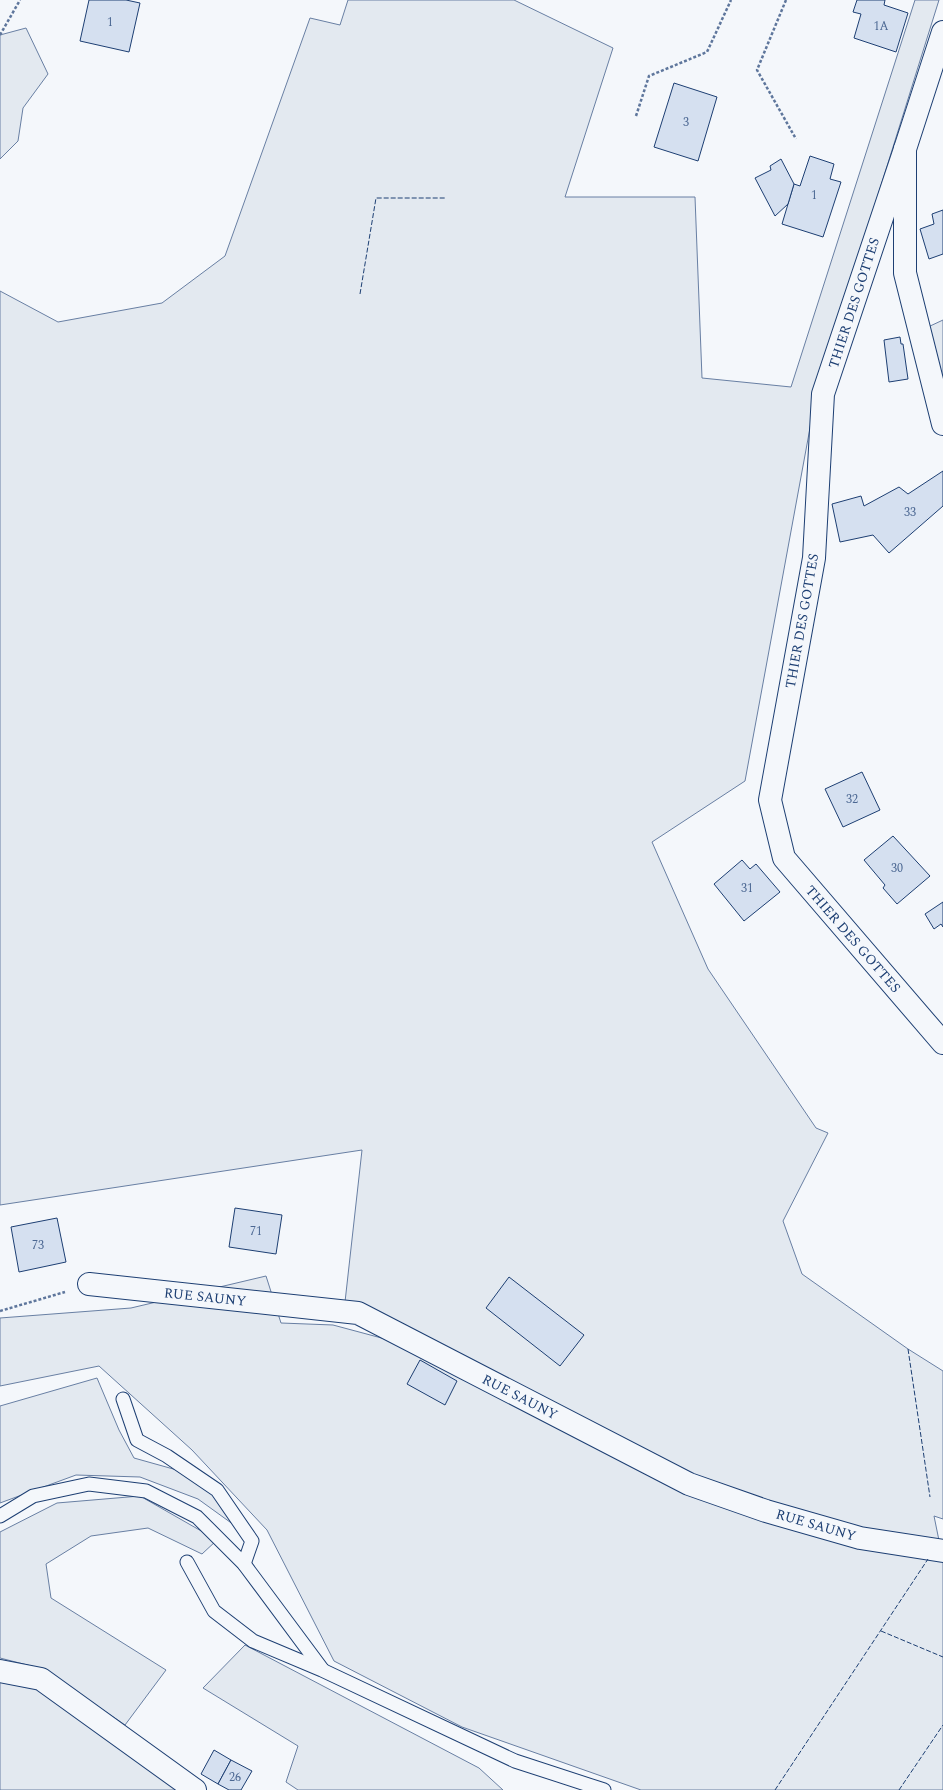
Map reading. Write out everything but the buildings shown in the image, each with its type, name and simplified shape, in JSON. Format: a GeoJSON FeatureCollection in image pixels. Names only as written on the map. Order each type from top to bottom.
{"type":"FeatureCollection","features":[{"type":"Feature","properties":{"kind":"street","name":"THIER DES GOTTES"},"geometry":{"type":"LineString","coordinates":[[943,32],[823,394],[814,558],[770,800],[784,858],[943,1043]]}},
{"type":"Feature","properties":{"kind":"street"},"geometry":{"type":"LineString","coordinates":[[905,149],[906,273],[943,424]]}},
{"type":"Feature","properties":{"kind":"street","name":"RUE SAUNY"},"geometry":{"type":"LineString","coordinates":[[89,1284],[358,1313],[690,1484],[766,1511],[860,1538],[943,1551]]}},
{"type":"Feature","properties":{"kind":"street"},"geometry":{"type":"LineString","coordinates":[[0,1671],[41,1679],[195,1790]]}},
{"type":"Feature","properties":{"kind":"lane"},"geometry":{"type":"LineString","coordinates":[[123,1399],[137,1440],[167,1456],[217,1490],[252,1541],[244,1564]]}},
{"type":"Feature","properties":{"kind":"lane"},"geometry":{"type":"LineString","coordinates":[[0,1516],[33,1496],[89,1484],[146,1491],[197,1517],[244,1564],[322,1670]]}},
{"type":"Feature","properties":{"kind":"lane"},"geometry":{"type":"LineString","coordinates":[[187,1562],[214,1611],[253,1641],[322,1670],[515,1761],[604,1790]]}},
{"type":"Feature","properties":{"kind":"path"},"geometry":{"type":"LineString","coordinates":[[0,35],[20,0]]}},
{"type":"Feature","properties":{"kind":"path"},"geometry":{"type":"LineString","coordinates":[[636,116],[649,76],[707,52],[731,0]]}},
{"type":"Feature","properties":{"kind":"path"},"geometry":{"type":"LineString","coordinates":[[786,0],[757,70],[796,139]]}},
{"type":"Feature","properties":{"kind":"path"},"geometry":{"type":"LineString","coordinates":[[0,1310],[89,1284]]}},
{"type":"Feature","properties":{"kind":"shaded area"},"geometry":{"type":"Polygon","coordinates":[[[348,0],[514,0],[613,48],[565,197],[695,197],[702,378],[791,387],[915,0],[939,0],[817,390],[745,781],[652,842],[708,969],[816,1128],[828,1133],[783,1221],[802,1274],[908,1349],[943,1371],[943,1519],[934,1516],[943,1560],[943,1790],[641,1790],[462,1727],[334,1661],[267,1530],[192,1450],[99,1366],[0,1386],[0,1318],[131,1308],[266,1276],[281,1323],[333,1325],[389,1340],[345,1302],[362,1150],[0,1205],[0,291],[58,322],[162,303],[225,256],[310,18],[340,25],[348,0]]]}},
{"type":"Feature","properties":{"kind":"shaded area"},"geometry":{"type":"Polygon","coordinates":[[[26,28],[48,74],[23,108],[18,141],[0,159],[0,35],[26,28]]]}},
{"type":"Feature","properties":{"kind":"shaded area"},"geometry":{"type":"Polygon","coordinates":[[[943,320],[943,379],[928,327],[943,320]]]}},
{"type":"Feature","properties":{"kind":"shaded area"},"geometry":{"type":"Polygon","coordinates":[[[97,1378],[119,1430],[134,1458],[184,1472],[216,1497],[241,1530],[198,1499],[140,1477],[76,1475],[0,1503],[0,1406],[97,1378]]]}},
{"type":"Feature","properties":{"kind":"shaded area"},"geometry":{"type":"Polygon","coordinates":[[[140,1496],[217,1540],[202,1554],[148,1528],[91,1536],[46,1564],[51,1598],[166,1670],[125,1725],[43,1669],[0,1658],[0,1532],[57,1503],[140,1496]]]}},
{"type":"Feature","properties":{"kind":"shaded area"},"geometry":{"type":"Polygon","coordinates":[[[245,1645],[479,1768],[503,1790],[298,1790],[286,1782],[298,1746],[203,1688],[245,1645]]]}},
{"type":"Feature","properties":{"kind":"shaded area"},"geometry":{"type":"Polygon","coordinates":[[[0,1679],[33,1685],[179,1790],[0,1790],[0,1679]]]}},
{"type":"Feature","properties":{"kind":"fence"},"geometry":{"type":"LineString","coordinates":[[360,294],[376,198],[446,198]]}},
{"type":"Feature","properties":{"kind":"fence"},"geometry":{"type":"LineString","coordinates":[[908,1349],[930,1497]]}},
{"type":"Feature","properties":{"kind":"fence"},"geometry":{"type":"LineString","coordinates":[[775,1790],[928,1559]]}},
{"type":"Feature","properties":{"kind":"fence"},"geometry":{"type":"LineString","coordinates":[[881,1631],[943,1657]]}},
{"type":"Feature","properties":{"kind":"fence"},"geometry":{"type":"LineString","coordinates":[[899,1790],[943,1725]]}}]}
